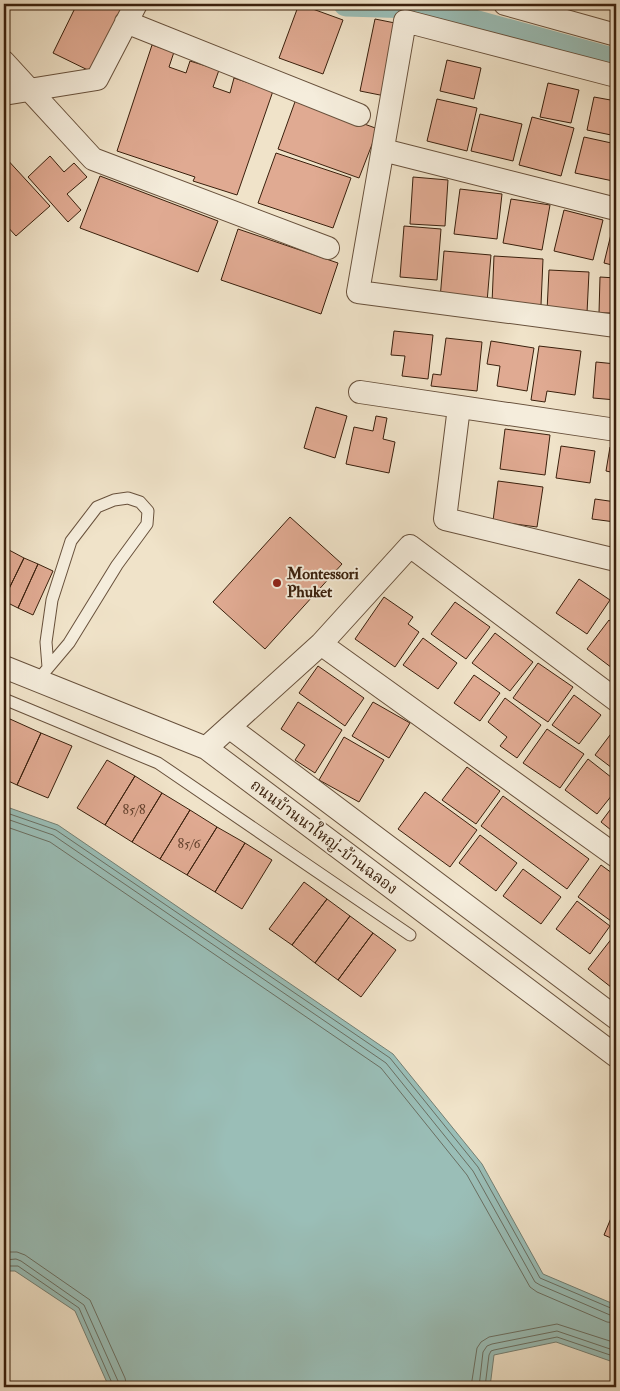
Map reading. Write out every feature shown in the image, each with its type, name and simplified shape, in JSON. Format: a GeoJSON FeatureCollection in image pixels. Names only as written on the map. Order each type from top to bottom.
{"type":"FeatureCollection","features":[{"type":"Feature","properties":{"kind":"street"},"geometry":{"type":"LineString","coordinates":[[505,4],[616,35]]}},
{"type":"Feature","properties":{"kind":"street"},"geometry":{"type":"LineString","coordinates":[[4,94],[97,79],[131,13],[359,115]]}},
{"type":"Feature","properties":{"kind":"street"},"geometry":{"type":"LineString","coordinates":[[616,76],[405,21],[358,292],[616,326]]}},
{"type":"Feature","properties":{"kind":"street"},"geometry":{"type":"LineString","coordinates":[[4,62],[93,159],[328,248]]}},
{"type":"Feature","properties":{"kind":"street"},"geometry":{"type":"LineString","coordinates":[[383,150],[616,209]]}},
{"type":"Feature","properties":{"kind":"street"},"geometry":{"type":"LineString","coordinates":[[360,392],[616,430]]}},
{"type":"Feature","properties":{"kind":"street"},"geometry":{"type":"LineString","coordinates":[[459,407],[444,519],[616,560]]}},
{"type":"Feature","properties":{"kind":"street"},"geometry":{"type":"LineString","coordinates":[[206,748],[321,644],[410,546],[616,700]]}},
{"type":"Feature","properties":{"kind":"street"},"geometry":{"type":"LineString","coordinates":[[321,644],[616,856]]}},
{"type":"Feature","properties":{"kind":"street","name":"ถนนบ้านนาใหญ่-บ้านฉลอง"},"geometry":{"type":"LineString","coordinates":[[4,668],[42,674],[206,748],[616,1056]]}},
{"type":"Feature","properties":{"kind":"street"},"geometry":{"type":"LineString","coordinates":[[229,727],[616,1018]]}},
{"type":"Feature","properties":{"kind":"lane"},"geometry":{"type":"LineString","coordinates":[[128,498],[140,502],[148,511],[147,524],[117,565],[69,643],[42,674],[52,600],[71,541],[97,507],[114,500],[128,498]]}},
{"type":"Feature","properties":{"kind":"lane"},"geometry":{"type":"LineString","coordinates":[[4,699],[158,763],[410,935]]}},
{"type":"Feature","properties":{"kind":"water"},"geometry":{"type":"Polygon","coordinates":[[[4,806],[58,825],[393,1054],[482,1164],[543,1274],[616,1305],[616,1363],[556,1342],[494,1355],[490,1387],[109,1387],[75,1311],[15,1271],[4,1271],[4,806]]]}},
{"type":"Feature","properties":{"kind":"building"},"geometry":{"type":"Polygon","coordinates":[[[77,4],[131,4],[96,74],[53,53],[77,4]]]}},
{"type":"Feature","properties":{"kind":"building"},"geometry":{"type":"Polygon","coordinates":[[[299,4],[343,20],[323,74],[279,58],[299,4]]]}},
{"type":"Feature","properties":{"kind":"building"},"geometry":{"type":"Polygon","coordinates":[[[375,19],[400,24],[385,96],[360,91],[375,19]]]}},
{"type":"Feature","properties":{"kind":"building"},"geometry":{"type":"Polygon","coordinates":[[[152,45],[174,52],[169,67],[186,73],[190,61],[219,70],[213,87],[230,93],[234,78],[273,91],[237,195],[193,181],[195,177],[117,151],[152,45]]]}},
{"type":"Feature","properties":{"kind":"building"},"geometry":{"type":"Polygon","coordinates":[[[447,60],[481,68],[474,99],[440,91],[447,60]]]}},
{"type":"Feature","properties":{"kind":"building"},"geometry":{"type":"Polygon","coordinates":[[[548,83],[579,90],[571,123],[540,117],[548,83]]]}},
{"type":"Feature","properties":{"kind":"building"},"geometry":{"type":"Polygon","coordinates":[[[594,97],[616,101],[616,136],[587,130],[594,97]]]}},
{"type":"Feature","properties":{"kind":"building"},"geometry":{"type":"Polygon","coordinates":[[[296,99],[378,129],[359,178],[278,149],[296,99]]]}},
{"type":"Feature","properties":{"kind":"building"},"geometry":{"type":"Polygon","coordinates":[[[437,99],[477,108],[467,151],[427,141],[437,99]]]}},
{"type":"Feature","properties":{"kind":"building"},"geometry":{"type":"Polygon","coordinates":[[[480,114],[522,124],[513,161],[471,151],[480,114]]]}},
{"type":"Feature","properties":{"kind":"building"},"geometry":{"type":"Polygon","coordinates":[[[532,117],[574,128],[561,176],[519,165],[532,117]]]}},
{"type":"Feature","properties":{"kind":"building"},"geometry":{"type":"Polygon","coordinates":[[[584,137],[616,144],[616,166],[613,181],[575,173],[584,137]]]}},
{"type":"Feature","properties":{"kind":"building"},"geometry":{"type":"Polygon","coordinates":[[[276,153],[351,178],[333,228],[258,203],[276,153]]]}},
{"type":"Feature","properties":{"kind":"building"},"geometry":{"type":"Polygon","coordinates":[[[4,156],[50,206],[16,236],[4,223],[4,156]]]}},
{"type":"Feature","properties":{"kind":"building"},"geometry":{"type":"Polygon","coordinates":[[[50,156],[64,172],[74,163],[87,177],[67,194],[81,210],[68,222],[28,177],[50,156]]]}},
{"type":"Feature","properties":{"kind":"building"},"geometry":{"type":"Polygon","coordinates":[[[100,176],[218,221],[198,272],[80,228],[100,176]]]}},
{"type":"Feature","properties":{"kind":"building"},"geometry":{"type":"Polygon","coordinates":[[[413,177],[448,180],[445,226],[410,224],[413,177]]]}},
{"type":"Feature","properties":{"kind":"building"},"geometry":{"type":"Polygon","coordinates":[[[460,189],[502,194],[497,239],[454,234],[460,189]]]}},
{"type":"Feature","properties":{"kind":"building"},"geometry":{"type":"Polygon","coordinates":[[[511,199],[550,205],[542,250],[503,243],[511,199]]]}},
{"type":"Feature","properties":{"kind":"building"},"geometry":{"type":"Polygon","coordinates":[[[564,210],[603,220],[593,260],[554,251],[564,210]]]}},
{"type":"Feature","properties":{"kind":"building"},"geometry":{"type":"Polygon","coordinates":[[[404,226],[441,229],[437,280],[400,277],[404,226]]]}},
{"type":"Feature","properties":{"kind":"building"},"geometry":{"type":"Polygon","coordinates":[[[613,226],[616,227],[616,266],[604,263],[613,226]]]}},
{"type":"Feature","properties":{"kind":"building"},"geometry":{"type":"Polygon","coordinates":[[[238,229],[338,263],[321,314],[221,280],[238,229]]]}},
{"type":"Feature","properties":{"kind":"building"},"geometry":{"type":"Polygon","coordinates":[[[444,251],[491,255],[487,302],[440,299],[444,251]]]}},
{"type":"Feature","properties":{"kind":"building"},"geometry":{"type":"Polygon","coordinates":[[[494,256],[543,259],[541,305],[492,303],[494,256]]]}},
{"type":"Feature","properties":{"kind":"building"},"geometry":{"type":"Polygon","coordinates":[[[549,270],[589,272],[587,313],[547,311],[549,270]]]}},
{"type":"Feature","properties":{"kind":"building"},"geometry":{"type":"Polygon","coordinates":[[[600,277],[616,278],[616,313],[599,313],[600,277]]]}},
{"type":"Feature","properties":{"kind":"building"},"geometry":{"type":"Polygon","coordinates":[[[394,331],[433,335],[428,379],[402,376],[405,356],[391,355],[394,331]]]}},
{"type":"Feature","properties":{"kind":"building"},"geometry":{"type":"Polygon","coordinates":[[[446,338],[482,342],[477,391],[431,386],[433,374],[441,375],[446,338]]]}},
{"type":"Feature","properties":{"kind":"building"},"geometry":{"type":"Polygon","coordinates":[[[491,341],[534,348],[527,391],[497,386],[500,366],[487,364],[491,341]]]}},
{"type":"Feature","properties":{"kind":"building"},"geometry":{"type":"Polygon","coordinates":[[[539,346],[581,351],[575,395],[547,391],[545,402],[531,400],[539,346]]]}},
{"type":"Feature","properties":{"kind":"building"},"geometry":{"type":"Polygon","coordinates":[[[596,362],[616,364],[616,400],[593,398],[596,362]]]}},
{"type":"Feature","properties":{"kind":"building"},"geometry":{"type":"Polygon","coordinates":[[[316,407],[347,416],[335,458],[304,448],[316,407]]]}},
{"type":"Feature","properties":{"kind":"building"},"geometry":{"type":"Polygon","coordinates":[[[376,416],[387,418],[383,439],[395,442],[389,473],[346,464],[354,427],[373,431],[376,416]]]}},
{"type":"Feature","properties":{"kind":"building"},"geometry":{"type":"Polygon","coordinates":[[[505,429],[550,435],[545,475],[500,469],[505,429]]]}},
{"type":"Feature","properties":{"kind":"building"},"geometry":{"type":"Polygon","coordinates":[[[561,446],[595,451],[590,483],[556,478],[561,446]]]}},
{"type":"Feature","properties":{"kind":"building"},"geometry":{"type":"Polygon","coordinates":[[[610,447],[616,448],[616,495],[611,494],[615,473],[606,471],[610,447]]]}},
{"type":"Feature","properties":{"kind":"building"},"geometry":{"type":"Polygon","coordinates":[[[498,481],[543,487],[537,527],[493,521],[498,481]]]}},
{"type":"Feature","properties":{"kind":"building"},"geometry":{"type":"Polygon","coordinates":[[[595,499],[616,502],[616,546],[611,545],[615,522],[592,519],[595,499]]]}},
{"type":"Feature","properties":{"kind":"building","name":"Montessori Phuket"},"geometry":{"type":"Polygon","coordinates":[[[290,517],[342,564],[265,649],[213,602],[290,517]]]}},
{"type":"Feature","properties":{"kind":"building"},"geometry":{"type":"Polygon","coordinates":[[[9,550],[24,558],[4,599],[4,562],[9,550]]]}},
{"type":"Feature","properties":{"kind":"building"},"geometry":{"type":"Polygon","coordinates":[[[24,558],[38,564],[18,608],[4,601],[4,599],[24,558]]]}},
{"type":"Feature","properties":{"kind":"building"},"geometry":{"type":"Polygon","coordinates":[[[38,564],[53,571],[33,615],[18,608],[38,564]]]}},
{"type":"Feature","properties":{"kind":"building"},"geometry":{"type":"Polygon","coordinates":[[[579,579],[610,600],[587,634],[556,613],[579,579]]]}},
{"type":"Feature","properties":{"kind":"building"},"geometry":{"type":"Polygon","coordinates":[[[384,597],[413,617],[408,624],[419,632],[395,667],[355,639],[384,597]]]}},
{"type":"Feature","properties":{"kind":"building"},"geometry":{"type":"Polygon","coordinates":[[[455,602],[490,627],[466,659],[431,634],[455,602]]]}},
{"type":"Feature","properties":{"kind":"building"},"geometry":{"type":"Polygon","coordinates":[[[609,620],[616,626],[616,671],[587,649],[609,620]]]}},
{"type":"Feature","properties":{"kind":"building"},"geometry":{"type":"Polygon","coordinates":[[[495,633],[533,662],[510,691],[472,663],[495,633]]]}},
{"type":"Feature","properties":{"kind":"building"},"geometry":{"type":"Polygon","coordinates":[[[423,638],[457,663],[438,689],[403,665],[423,638]]]}},
{"type":"Feature","properties":{"kind":"building"},"geometry":{"type":"Polygon","coordinates":[[[538,663],[573,687],[548,722],[513,698],[538,663]]]}},
{"type":"Feature","properties":{"kind":"building"},"geometry":{"type":"Polygon","coordinates":[[[318,666],[364,698],[345,726],[299,693],[318,666]]]}},
{"type":"Feature","properties":{"kind":"building"},"geometry":{"type":"Polygon","coordinates":[[[474,675],[500,693],[480,721],[454,703],[474,675]]]}},
{"type":"Feature","properties":{"kind":"building"},"geometry":{"type":"Polygon","coordinates":[[[574,695],[601,715],[579,744],[552,725],[574,695]]]}},
{"type":"Feature","properties":{"kind":"building"},"geometry":{"type":"Polygon","coordinates":[[[505,698],[541,725],[517,758],[500,746],[507,737],[488,722],[505,698]]]}},
{"type":"Feature","properties":{"kind":"building"},"geometry":{"type":"Polygon","coordinates":[[[298,702],[342,730],[315,773],[295,760],[305,745],[281,729],[298,702]]]}},
{"type":"Feature","properties":{"kind":"building"},"geometry":{"type":"Polygon","coordinates":[[[373,702],[410,723],[389,758],[352,736],[373,702]]]}},
{"type":"Feature","properties":{"kind":"building"},"geometry":{"type":"Polygon","coordinates":[[[4,717],[10,719],[4,732],[4,717]]]}},
{"type":"Feature","properties":{"kind":"building"},"geometry":{"type":"Polygon","coordinates":[[[10,719],[41,733],[17,785],[4,779],[4,732],[10,719]]]}},
{"type":"Feature","properties":{"kind":"building"},"geometry":{"type":"Polygon","coordinates":[[[616,727],[616,771],[595,755],[616,727]]]}},
{"type":"Feature","properties":{"kind":"building"},"geometry":{"type":"Polygon","coordinates":[[[547,729],[584,754],[560,788],[523,763],[547,729]]]}},
{"type":"Feature","properties":{"kind":"building"},"geometry":{"type":"Polygon","coordinates":[[[41,733],[72,746],[48,798],[17,785],[41,733]]]}},
{"type":"Feature","properties":{"kind":"building"},"geometry":{"type":"Polygon","coordinates":[[[344,737],[384,760],[359,802],[319,780],[344,737]]]}},
{"type":"Feature","properties":{"kind":"building"},"geometry":{"type":"Polygon","coordinates":[[[588,759],[616,781],[616,790],[597,814],[565,790],[588,759]]]}},
{"type":"Feature","properties":{"kind":"building"},"geometry":{"type":"Polygon","coordinates":[[[107,760],[135,776],[105,825],[77,808],[107,760]]]}},
{"type":"Feature","properties":{"kind":"building"},"geometry":{"type":"Polygon","coordinates":[[[467,767],[500,791],[476,824],[442,800],[467,767]]]}},
{"type":"Feature","properties":{"kind":"building"},"geometry":{"type":"Polygon","coordinates":[[[135,776],[162,793],[132,842],[105,825],[135,776]]]}},
{"type":"Feature","properties":{"kind":"building"},"geometry":{"type":"Polygon","coordinates":[[[425,792],[477,830],[450,867],[398,829],[425,792]]]}},
{"type":"Feature","properties":{"kind":"building"},"geometry":{"type":"Polygon","coordinates":[[[162,793],[190,810],[160,859],[132,842],[162,793]]]}},
{"type":"Feature","properties":{"kind":"building"},"geometry":{"type":"Polygon","coordinates":[[[503,796],[589,859],[567,889],[481,826],[503,796]]]}},
{"type":"Feature","properties":{"kind":"building"},"geometry":{"type":"Polygon","coordinates":[[[616,802],[616,834],[601,822],[616,802]]]}},
{"type":"Feature","properties":{"kind":"building"},"geometry":{"type":"Polygon","coordinates":[[[190,810],[217,827],[187,875],[160,859],[190,810]]]}},
{"type":"Feature","properties":{"kind":"building"},"geometry":{"type":"Polygon","coordinates":[[[217,827],[245,843],[215,892],[187,875],[217,827]]]}},
{"type":"Feature","properties":{"kind":"building"},"geometry":{"type":"Polygon","coordinates":[[[480,835],[517,863],[496,891],[459,863],[480,835]]]}},
{"type":"Feature","properties":{"kind":"building"},"geometry":{"type":"Polygon","coordinates":[[[245,843],[272,860],[242,909],[215,892],[245,843]]]}},
{"type":"Feature","properties":{"kind":"building"},"geometry":{"type":"Polygon","coordinates":[[[601,865],[616,876],[616,913],[611,921],[578,897],[601,865]]]}},
{"type":"Feature","properties":{"kind":"building"},"geometry":{"type":"Polygon","coordinates":[[[523,869],[561,897],[541,924],[503,896],[523,869]]]}},
{"type":"Feature","properties":{"kind":"building"},"geometry":{"type":"Polygon","coordinates":[[[304,882],[327,899],[292,945],[269,929],[304,882]]]}},
{"type":"Feature","properties":{"kind":"building"},"geometry":{"type":"Polygon","coordinates":[[[327,899],[350,916],[315,963],[292,945],[327,899]]]}},
{"type":"Feature","properties":{"kind":"building"},"geometry":{"type":"Polygon","coordinates":[[[577,901],[610,926],[590,954],[556,929],[577,901]]]}},
{"type":"Feature","properties":{"kind":"building"},"geometry":{"type":"Polygon","coordinates":[[[350,916],[373,933],[338,980],[315,963],[350,916]]]}},
{"type":"Feature","properties":{"kind":"building"},"geometry":{"type":"Polygon","coordinates":[[[373,933],[396,950],[361,997],[338,980],[373,933]]]}},
{"type":"Feature","properties":{"kind":"building"},"geometry":{"type":"Polygon","coordinates":[[[616,933],[616,991],[588,969],[616,933]]]}},
{"type":"Feature","properties":{"kind":"building"},"geometry":{"type":"Polygon","coordinates":[[[616,1206],[616,1240],[604,1235],[616,1206]]]}},
{"type":"Feature","properties":{"kind":"waterway"},"geometry":{"type":"LineString","coordinates":[[346,4],[416,6],[616,61]]}},
{"type":"Feature","properties":{"kind":"place","name":"Montessori Phuket"},"geometry":{"type":"Point","coordinates":[277,583]}}]}
